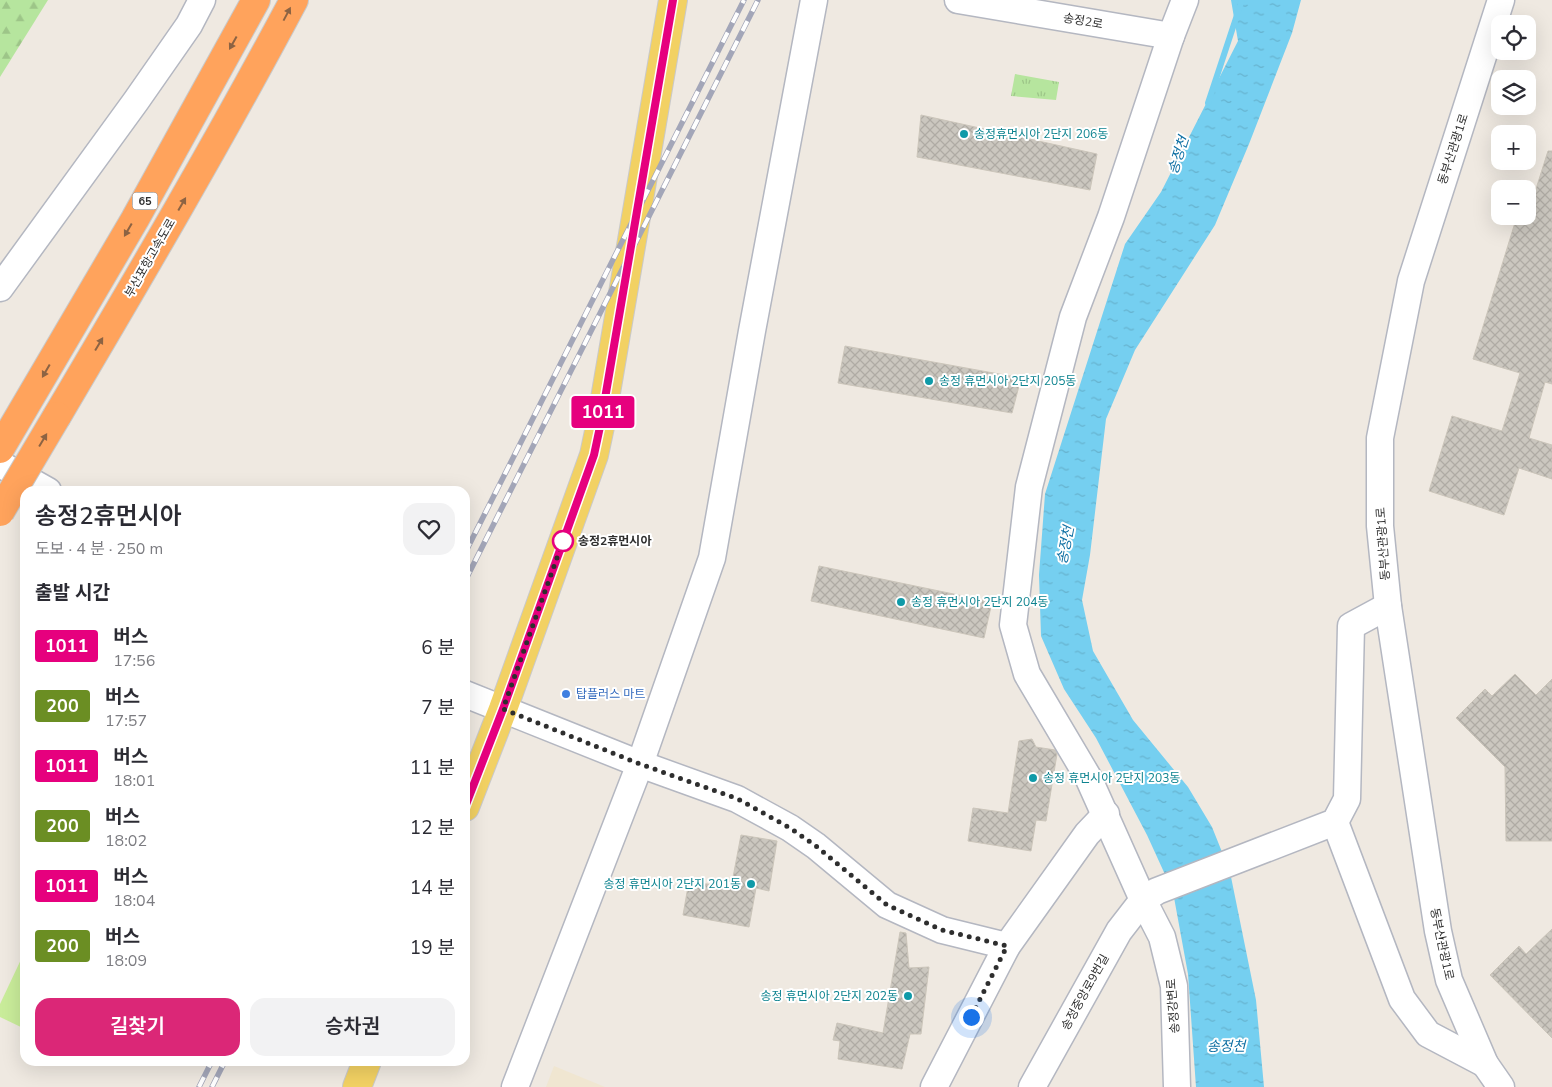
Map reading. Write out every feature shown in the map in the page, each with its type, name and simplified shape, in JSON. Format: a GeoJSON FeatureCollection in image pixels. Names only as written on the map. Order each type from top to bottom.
{"type":"FeatureCollection","features":[{"type":"Feature","properties":{"kind":"highway","name":"65"},"geometry":{"type":"LineString","coordinates":[[0,450],[135,219],[256,0]]}},
{"type":"Feature","properties":{"kind":"highway","name":"부산포항고속도로"},"geometry":{"type":"LineString","coordinates":[[0,512],[180,207],[239,104],[294,0]]}},
{"type":"Feature","properties":{"kind":"main road"},"geometry":{"type":"LineString","coordinates":[[470,794],[503,709],[594,455],[673,0]]}},
{"type":"Feature","properties":{"kind":"main road"},"geometry":{"type":"LineString","coordinates":[[357,1087],[365,1066]]}},
{"type":"Feature","properties":{"kind":"street"},"geometry":{"type":"LineString","coordinates":[[0,288],[189,25],[202,0]]}},
{"type":"Feature","properties":{"kind":"street"},"geometry":{"type":"LineString","coordinates":[[515,1087],[640,764],[712,558],[814,0]]}},
{"type":"Feature","properties":{"kind":"street","name":"송정2로"},"geometry":{"type":"LineString","coordinates":[[958,0],[1092,11],[1171,36]]}},
{"type":"Feature","properties":{"kind":"street"},"geometry":{"type":"LineString","coordinates":[[1171,36],[1185,0]]}},
{"type":"Feature","properties":{"kind":"street","name":"동부산관광1로"},"geometry":{"type":"LineString","coordinates":[[1501,0],[1411,281],[1380,438],[1380,526],[1388,606],[1438,931],[1448,980],[1485,1064],[1501,1087]]}},
{"type":"Feature","properties":{"kind":"street","name":"송정강변로"},"geometry":{"type":"LineString","coordinates":[[1171,36],[1111,217],[1073,317],[1029,487],[1013,625],[1027,674],[1088,777],[1150,895],[1174,986],[1177,1087]]}},
{"type":"Feature","properties":{"kind":"street"},"geometry":{"type":"LineString","coordinates":[[0,464],[39,486]]}},
{"type":"Feature","properties":{"kind":"street"},"geometry":{"type":"LineString","coordinates":[[1150,895],[1335,822],[1347,800],[1351,626],[1388,606]]}},
{"type":"Feature","properties":{"kind":"street"},"geometry":{"type":"LineString","coordinates":[[470,696],[640,764],[738,799],[790,828],[816,846],[887,905],[942,930],[1007,946]]}},
{"type":"Feature","properties":{"kind":"street"},"geometry":{"type":"LineString","coordinates":[[934,1087],[1007,946],[1087,834],[1106,814]]}},
{"type":"Feature","properties":{"kind":"street"},"geometry":{"type":"LineString","coordinates":[[1335,822],[1402,999],[1428,1034],[1485,1064]]}},
{"type":"Feature","properties":{"kind":"street","name":"송정중앙로9번길"},"geometry":{"type":"LineString","coordinates":[[1032,1087],[1119,931],[1150,895]]}},
{"type":"Feature","properties":{"kind":"shaded area"},"geometry":{"type":"Polygon","coordinates":[[[554,1066],[605,1087],[546,1087],[554,1066]]]}},
{"type":"Feature","properties":{"kind":"green space"},"geometry":{"type":"Polygon","coordinates":[[[0,0],[48,0],[0,77],[0,0]]]}},
{"type":"Feature","properties":{"kind":"green space"},"geometry":{"type":"Polygon","coordinates":[[[1015,74],[1059,82],[1056,100],[1011,96],[1015,74]]]}},
{"type":"Feature","properties":{"kind":"green space"},"geometry":{"type":"Polygon","coordinates":[[[20,962],[20,1027],[0,1017],[0,1004],[20,962]]]}},
{"type":"Feature","properties":{"kind":"water","name":"송정천"},"geometry":{"type":"Polygon","coordinates":[[[1231,0],[1301,0],[1292,33],[1215,225],[1135,350],[1106,419],[1090,555],[1082,600],[1093,651],[1133,720],[1188,787],[1212,827],[1230,872],[1256,1000],[1264,1087],[1196,1087],[1188,974],[1173,892],[1147,835],[1096,738],[1064,689],[1041,636],[1039,575],[1045,494],[1125,244],[1161,192],[1238,41],[1231,0]]]}},
{"type":"Feature","properties":{"kind":"building","name":"송정휴먼시아 2단지 206동"},"geometry":{"type":"Polygon","coordinates":[[[921,115],[1097,154],[1090,190],[917,157],[921,115]]]}},
{"type":"Feature","properties":{"kind":"building"},"geometry":{"type":"Polygon","coordinates":[[[1548,151],[1552,151],[1552,384],[1545,382],[1529,438],[1552,445],[1552,479],[1519,468],[1504,515],[1429,491],[1452,416],[1502,431],[1520,373],[1473,359],[1514,225],[1536,225],[1536,189],[1548,151]]]}},
{"type":"Feature","properties":{"kind":"building","name":"송정 휴먼시아 2단지 205동"},"geometry":{"type":"Polygon","coordinates":[[[845,346],[1021,378],[1012,413],[838,383],[845,346]]]}},
{"type":"Feature","properties":{"kind":"building","name":"송정 휴먼시아 2단지 204동"},"geometry":{"type":"Polygon","coordinates":[[[819,566],[992,602],[984,638],[811,601],[819,566]]]}},
{"type":"Feature","properties":{"kind":"building"},"geometry":{"type":"Polygon","coordinates":[[[1515,674],[1536,695],[1552,679],[1552,841],[1506,841],[1505,767],[1456,718],[1485,689],[1492,696],[1515,674]]]}},
{"type":"Feature","properties":{"kind":"building","name":"송정 휴먼시아 2단지 203동"},"geometry":{"type":"Polygon","coordinates":[[[1032,739],[1036,747],[1055,750],[1057,754],[1046,821],[1036,820],[1031,851],[968,841],[973,808],[1008,813],[1019,741],[1032,739]]]}},
{"type":"Feature","properties":{"kind":"building","name":"송정 휴먼시아 2단지 201동"},"geometry":{"type":"Polygon","coordinates":[[[741,835],[777,841],[769,891],[756,888],[749,927],[683,915],[689,881],[731,888],[741,835]]]}},
{"type":"Feature","properties":{"kind":"building"},"geometry":{"type":"Polygon","coordinates":[[[1552,929],[1552,1038],[1490,975],[1519,946],[1526,954],[1552,929]]]}},
{"type":"Feature","properties":{"kind":"building","name":"송정 휴먼시아 2단지 202동"},"geometry":{"type":"Polygon","coordinates":[[[900,932],[906,933],[909,968],[929,967],[921,1034],[910,1034],[902,1069],[838,1059],[840,1041],[833,1040],[837,1023],[883,1033],[900,932]]]}},
{"type":"Feature","properties":{"kind":"waterway","name":"송정천"},"geometry":{"type":"LineString","coordinates":[[1208,103],[1242,0]]}},
{"type":"Feature","properties":{"kind":"railway"},"geometry":{"type":"LineString","coordinates":[[470,543],[744,0]]}},
{"type":"Feature","properties":{"kind":"railway"},"geometry":{"type":"LineString","coordinates":[[470,571],[758,0]]}},
{"type":"Feature","properties":{"kind":"railway"},"geometry":{"type":"LineString","coordinates":[[199,1087],[210,1066]]}},
{"type":"Feature","properties":{"kind":"railway"},"geometry":{"type":"LineString","coordinates":[[212,1087],[222,1066]]}},
{"type":"Feature","properties":{"kind":"bus line","name":"1011"},"geometry":{"type":"LineString","coordinates":[[470,794],[503,709],[594,455],[673,0]]}},
{"type":"Feature","properties":{"kind":"place","name":"송정휴먼시아 2단지 206동"},"geometry":{"type":"Point","coordinates":[964,134]}},
{"type":"Feature","properties":{"kind":"place","name":"송정 휴먼시아 2단지 205동"},"geometry":{"type":"Point","coordinates":[929,381]}},
{"type":"Feature","properties":{"kind":"place","name":"송정2휴먼시아"},"geometry":{"type":"Point","coordinates":[563,541]}},
{"type":"Feature","properties":{"kind":"place","name":"송정 휴먼시아 2단지 204동"},"geometry":{"type":"Point","coordinates":[901,602]}},
{"type":"Feature","properties":{"kind":"place","name":"탑플러스 마트"},"geometry":{"type":"Point","coordinates":[566,694]}},
{"type":"Feature","properties":{"kind":"place","name":"송정 휴먼시아 2단지 203동"},"geometry":{"type":"Point","coordinates":[1033,778]}},
{"type":"Feature","properties":{"kind":"place","name":"송정 휴먼시아 2단지 201동"},"geometry":{"type":"Point","coordinates":[751,884]}},
{"type":"Feature","properties":{"kind":"place","name":"송정 휴먼시아 2단지 202동"},"geometry":{"type":"Point","coordinates":[908,996]}},
{"type":"Feature","properties":{"kind":"route"},"geometry":{"type":"LineString","coordinates":[[563,541],[503,709],[640,764],[738,799],[790,828],[816,846],[887,905],[942,930],[1007,946],[971,1017]]}}]}
